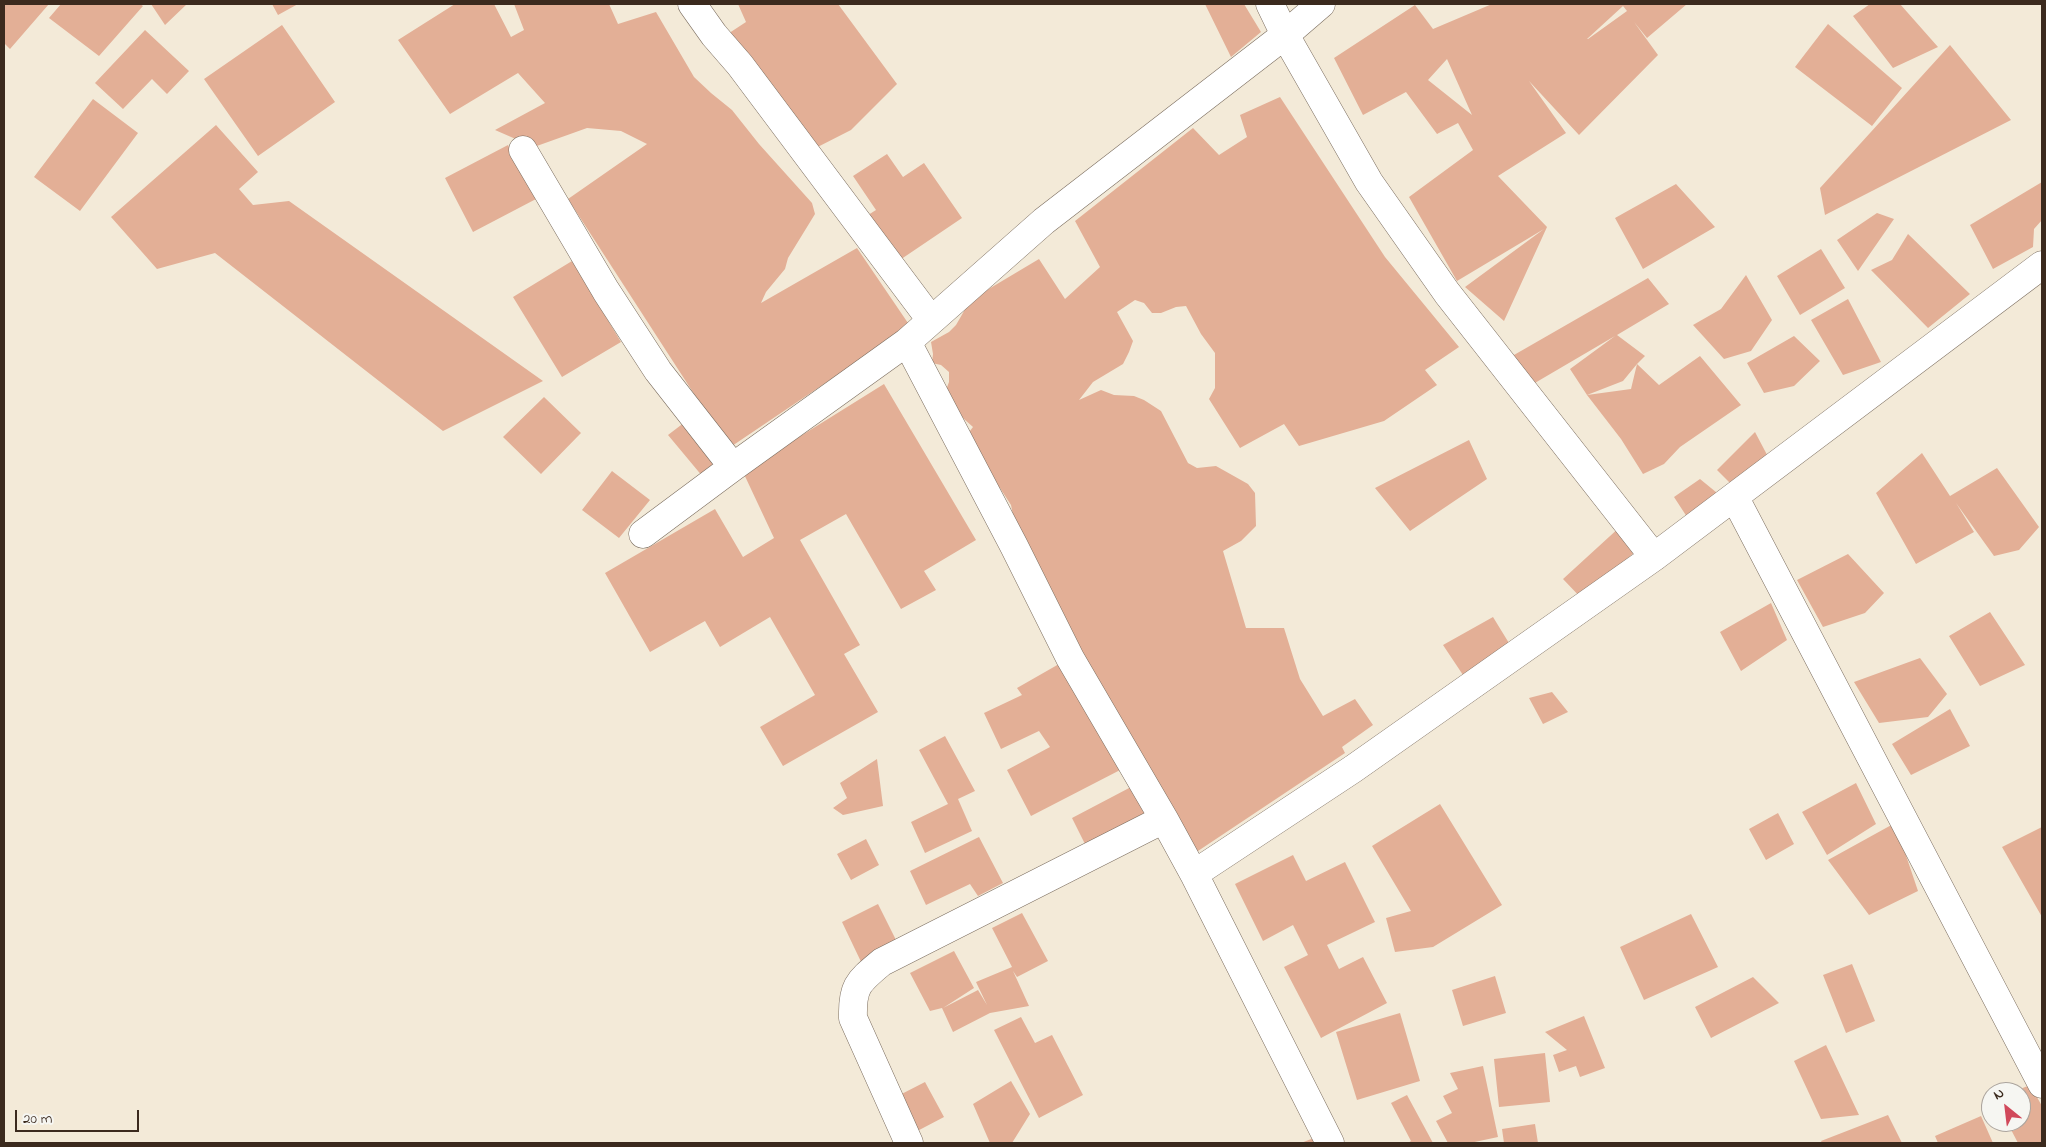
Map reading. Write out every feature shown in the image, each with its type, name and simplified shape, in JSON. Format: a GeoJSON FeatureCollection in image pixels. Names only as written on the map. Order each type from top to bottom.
{"type":"FeatureCollection","features":[{"type":"Feature","properties":{"kind":"street"},"geometry":{"type":"LineString","coordinates":[[692,4],[714,35],[740,64],[931,320]]}},
{"type":"Feature","properties":{"kind":"street"},"geometry":{"type":"LineString","coordinates":[[1270,4],[1285,35],[1369,182],[1447,293],[1654,557]]}},
{"type":"Feature","properties":{"kind":"street"},"geometry":{"type":"LineString","coordinates":[[643,534],[907,342],[1044,221],[1285,35],[1322,4]]}},
{"type":"Feature","properties":{"kind":"street"},"geometry":{"type":"LineString","coordinates":[[523,150],[606,291],[658,371],[733,467]]}},
{"type":"Feature","properties":{"kind":"street"},"geometry":{"type":"LineString","coordinates":[[1194,874],[1353,769],[1654,557],[1735,498],[2042,265]]}},
{"type":"Feature","properties":{"kind":"street"},"geometry":{"type":"LineString","coordinates":[[907,342],[1014,546],[1070,658],[1194,874],[1330,1143]]}},
{"type":"Feature","properties":{"kind":"street"},"geometry":{"type":"LineString","coordinates":[[1735,498],[2042,1084]]}},
{"type":"Feature","properties":{"kind":"street"},"geometry":{"type":"LineString","coordinates":[[909,1143],[853,1018],[853,996],[862,978],[882,962],[1164,819]]}},
{"type":"Feature","properties":{"kind":"building"},"geometry":{"type":"Polygon","coordinates":[[[4,4],[49,4],[10,49],[4,43],[4,4]]]}},
{"type":"Feature","properties":{"kind":"building"},"geometry":{"type":"Polygon","coordinates":[[[61,4],[140,4],[143,6],[99,56],[49,18],[61,4]]]}},
{"type":"Feature","properties":{"kind":"building"},"geometry":{"type":"Polygon","coordinates":[[[151,4],[187,4],[165,25],[151,4]]]}},
{"type":"Feature","properties":{"kind":"building"},"geometry":{"type":"Polygon","coordinates":[[[272,4],[298,4],[278,15],[272,4]]]}},
{"type":"Feature","properties":{"kind":"building"},"geometry":{"type":"Polygon","coordinates":[[[455,4],[494,4],[511,37],[524,30],[514,4],[609,4],[618,24],[656,12],[694,77],[732,110],[759,144],[812,203],[815,214],[788,258],[785,269],[766,292],[761,303],[857,248],[910,326],[729,448],[568,199],[647,144],[621,131],[587,128],[534,147],[495,130],[545,103],[518,73],[450,114],[398,40],[455,4]]]}},
{"type":"Feature","properties":{"kind":"building"},"geometry":{"type":"Polygon","coordinates":[[[738,4],[838,4],[897,84],[851,130],[796,158],[714,43],[746,22],[738,4]]]}},
{"type":"Feature","properties":{"kind":"building"},"geometry":{"type":"Polygon","coordinates":[[[1205,4],[1244,4],[1261,32],[1231,57],[1205,4]]]}},
{"type":"Feature","properties":{"kind":"building"},"geometry":{"type":"Polygon","coordinates":[[[1492,4],[1687,4],[1647,38],[1634,22],[1658,55],[1579,135],[1529,81],[1566,133],[1498,176],[1547,227],[1504,321],[1465,287],[1544,229],[1457,281],[1409,197],[1473,150],[1458,123],[1437,134],[1406,92],[1363,115],[1334,58],[1415,5],[1433,29],[1492,4]],[[1623,6],[1587,39],[1627,11],[1623,6]],[[1447,59],[1428,80],[1472,115],[1447,59]]]}},
{"type":"Feature","properties":{"kind":"building"},"geometry":{"type":"Polygon","coordinates":[[[1870,4],[1900,4],[1938,47],[1893,68],[1853,16],[1870,4]]]}},
{"type":"Feature","properties":{"kind":"building"},"geometry":{"type":"Polygon","coordinates":[[[1828,24],[1902,88],[1872,126],[1795,67],[1828,24]]]}},
{"type":"Feature","properties":{"kind":"building"},"geometry":{"type":"Polygon","coordinates":[[[282,25],[335,102],[258,156],[204,79],[282,25]]]}},
{"type":"Feature","properties":{"kind":"building"},"geometry":{"type":"Polygon","coordinates":[[[145,30],[189,71],[167,94],[152,79],[123,109],[95,83],[145,30]]]}},
{"type":"Feature","properties":{"kind":"building"},"geometry":{"type":"Polygon","coordinates":[[[1950,45],[2011,120],[1825,215],[1820,188],[1950,45]]]}},
{"type":"Feature","properties":{"kind":"building"},"geometry":{"type":"Polygon","coordinates":[[[1280,97],[1385,257],[1459,347],[1425,370],[1437,385],[1384,421],[1299,446],[1284,424],[1240,448],[1209,399],[1215,388],[1215,353],[1201,334],[1186,306],[1176,307],[1161,313],[1152,313],[1144,303],[1135,300],[1117,312],[1133,341],[1129,352],[1123,364],[1093,382],[1079,400],[1101,390],[1114,395],[1134,396],[1144,400],[1161,411],[1188,463],[1197,468],[1216,466],[1248,484],[1255,493],[1256,526],[1241,541],[1223,551],[1246,628],[1284,628],[1300,679],[1323,716],[1355,699],[1373,725],[1342,747],[1345,753],[1189,857],[1045,599],[1013,515],[1011,505],[1000,488],[990,488],[966,436],[973,427],[955,411],[946,390],[949,382],[949,372],[941,365],[932,363],[931,342],[949,332],[956,325],[967,306],[982,293],[1039,259],[1065,299],[1100,267],[1075,221],[1193,128],[1219,155],[1247,137],[1240,115],[1280,97]]]}},
{"type":"Feature","properties":{"kind":"building"},"geometry":{"type":"Polygon","coordinates":[[[93,99],[138,133],[80,211],[34,177],[93,99]]]}},
{"type":"Feature","properties":{"kind":"building"},"geometry":{"type":"Polygon","coordinates":[[[216,125],[258,172],[239,189],[253,205],[289,201],[543,381],[443,431],[215,253],[157,269],[111,217],[216,125]]]}},
{"type":"Feature","properties":{"kind":"building"},"geometry":{"type":"Polygon","coordinates":[[[508,145],[536,199],[473,232],[445,178],[508,145]]]}},
{"type":"Feature","properties":{"kind":"building"},"geometry":{"type":"Polygon","coordinates":[[[887,154],[903,177],[924,163],[962,218],[888,268],[857,222],[876,210],[853,176],[887,154]]]}},
{"type":"Feature","properties":{"kind":"building"},"geometry":{"type":"Polygon","coordinates":[[[2042,182],[2042,220],[2034,229],[2033,247],[1993,269],[1970,225],[2042,182]]]}},
{"type":"Feature","properties":{"kind":"building"},"geometry":{"type":"Polygon","coordinates":[[[1676,184],[1715,227],[1643,269],[1615,218],[1676,184]]]}},
{"type":"Feature","properties":{"kind":"building"},"geometry":{"type":"Polygon","coordinates":[[[1877,213],[1894,219],[1858,271],[1837,240],[1877,213]]]}},
{"type":"Feature","properties":{"kind":"building"},"geometry":{"type":"Polygon","coordinates":[[[1908,234],[1970,294],[1928,328],[1871,270],[1892,260],[1908,234]]]}},
{"type":"Feature","properties":{"kind":"building"},"geometry":{"type":"Polygon","coordinates":[[[1821,249],[1845,288],[1800,315],[1777,276],[1821,249]]]}},
{"type":"Feature","properties":{"kind":"building"},"geometry":{"type":"Polygon","coordinates":[[[572,261],[621,342],[562,377],[513,297],[572,261]]]}},
{"type":"Feature","properties":{"kind":"building"},"geometry":{"type":"Polygon","coordinates":[[[1746,275],[1772,320],[1751,351],[1724,359],[1693,325],[1721,309],[1746,275]]]}},
{"type":"Feature","properties":{"kind":"building"},"geometry":{"type":"Polygon","coordinates":[[[1648,278],[1669,304],[1617,335],[1645,356],[1623,381],[1587,395],[1570,369],[1615,336],[1528,387],[1507,359],[1648,278]]]}},
{"type":"Feature","properties":{"kind":"building"},"geometry":{"type":"Polygon","coordinates":[[[1848,299],[1881,362],[1843,375],[1811,320],[1848,299]]]}},
{"type":"Feature","properties":{"kind":"building"},"geometry":{"type":"Polygon","coordinates":[[[1794,336],[1820,361],[1794,386],[1764,393],[1747,363],[1794,336]]]}},
{"type":"Feature","properties":{"kind":"building"},"geometry":{"type":"Polygon","coordinates":[[[1700,356],[1741,405],[1680,447],[1664,464],[1643,474],[1621,439],[1587,395],[1631,389],[1637,364],[1659,385],[1700,356]]]}},
{"type":"Feature","properties":{"kind":"building"},"geometry":{"type":"Polygon","coordinates":[[[884,384],[976,540],[924,571],[936,590],[901,609],[846,514],[800,540],[860,645],[844,654],[878,712],[783,766],[760,727],[815,695],[770,617],[720,647],[705,621],[650,652],[605,573],[715,509],[743,557],[774,538],[743,472],[884,384]]]}},
{"type":"Feature","properties":{"kind":"building"},"geometry":{"type":"Polygon","coordinates":[[[544,397],[581,433],[541,474],[503,437],[544,397]]]}},
{"type":"Feature","properties":{"kind":"building"},"geometry":{"type":"Polygon","coordinates":[[[685,422],[719,463],[703,477],[668,435],[685,422]]]}},
{"type":"Feature","properties":{"kind":"building"},"geometry":{"type":"Polygon","coordinates":[[[1755,432],[1774,468],[1736,489],[1717,470],[1755,432]]]}},
{"type":"Feature","properties":{"kind":"building"},"geometry":{"type":"Polygon","coordinates":[[[1469,440],[1487,479],[1410,531],[1375,488],[1469,440]]]}},
{"type":"Feature","properties":{"kind":"building"},"geometry":{"type":"Polygon","coordinates":[[[1922,453],[1950,496],[1997,468],[2039,527],[2019,550],[1994,556],[1956,503],[1974,532],[1916,564],[1876,493],[1922,453]]]}},
{"type":"Feature","properties":{"kind":"building"},"geometry":{"type":"Polygon","coordinates":[[[612,471],[650,500],[619,538],[582,510],[612,471]]]}},
{"type":"Feature","properties":{"kind":"building"},"geometry":{"type":"Polygon","coordinates":[[[1700,479],[1722,497],[1689,520],[1674,497],[1700,479]]]}},
{"type":"Feature","properties":{"kind":"building"},"geometry":{"type":"Polygon","coordinates":[[[1621,526],[1640,547],[1583,600],[1563,579],[1621,526]]]}},
{"type":"Feature","properties":{"kind":"building"},"geometry":{"type":"Polygon","coordinates":[[[1848,554],[1884,593],[1865,613],[1823,627],[1797,580],[1848,554]]]}},
{"type":"Feature","properties":{"kind":"building"},"geometry":{"type":"Polygon","coordinates":[[[1771,603],[1787,640],[1741,671],[1720,632],[1771,603]]]}},
{"type":"Feature","properties":{"kind":"building"},"geometry":{"type":"Polygon","coordinates":[[[1990,612],[2025,665],[1980,686],[1949,636],[1990,612]]]}},
{"type":"Feature","properties":{"kind":"building"},"geometry":{"type":"Polygon","coordinates":[[[1493,617],[1512,648],[1467,681],[1443,645],[1493,617]]]}},
{"type":"Feature","properties":{"kind":"building"},"geometry":{"type":"Polygon","coordinates":[[[1920,658],[1947,694],[1928,717],[1879,723],[1854,682],[1920,658]]]}},
{"type":"Feature","properties":{"kind":"building"},"geometry":{"type":"Polygon","coordinates":[[[1066,660],[1124,768],[1031,816],[1007,770],[1050,747],[1039,731],[1001,749],[984,713],[1022,695],[1017,688],[1066,660]]]}},
{"type":"Feature","properties":{"kind":"building"},"geometry":{"type":"Polygon","coordinates":[[[1552,692],[1568,712],[1543,724],[1529,698],[1552,692]]]}},
{"type":"Feature","properties":{"kind":"building"},"geometry":{"type":"Polygon","coordinates":[[[1950,709],[1970,746],[1911,775],[1892,744],[1950,709]]]}},
{"type":"Feature","properties":{"kind":"building"},"geometry":{"type":"Polygon","coordinates":[[[945,736],[975,791],[958,799],[972,831],[925,853],[911,822],[948,804],[919,750],[945,736]]]}},
{"type":"Feature","properties":{"kind":"building"},"geometry":{"type":"Polygon","coordinates":[[[877,759],[883,806],[843,815],[833,808],[847,798],[840,783],[877,759]]]}},
{"type":"Feature","properties":{"kind":"building"},"geometry":{"type":"Polygon","coordinates":[[[1856,783],[1876,824],[1827,855],[1802,812],[1856,783]]]}},
{"type":"Feature","properties":{"kind":"building"},"geometry":{"type":"Polygon","coordinates":[[[1131,787],[1151,825],[1091,856],[1072,818],[1131,787]]]}},
{"type":"Feature","properties":{"kind":"building"},"geometry":{"type":"Polygon","coordinates":[[[1440,804],[1502,905],[1433,947],[1395,952],[1386,918],[1411,911],[1372,846],[1440,804]]]}},
{"type":"Feature","properties":{"kind":"building"},"geometry":{"type":"Polygon","coordinates":[[[1778,813],[1794,844],[1766,860],[1749,829],[1778,813]]]}},
{"type":"Feature","properties":{"kind":"building"},"geometry":{"type":"Polygon","coordinates":[[[1895,823],[1918,891],[1869,915],[1828,860],[1895,823]]]}},
{"type":"Feature","properties":{"kind":"building"},"geometry":{"type":"Polygon","coordinates":[[[2042,827],[2042,917],[2002,847],[2042,827]]]}},
{"type":"Feature","properties":{"kind":"building"},"geometry":{"type":"Polygon","coordinates":[[[979,837],[1003,883],[978,896],[970,884],[926,905],[910,871],[979,837]]]}},
{"type":"Feature","properties":{"kind":"building"},"geometry":{"type":"Polygon","coordinates":[[[866,839],[879,865],[851,880],[837,854],[866,839]]]}},
{"type":"Feature","properties":{"kind":"building"},"geometry":{"type":"Polygon","coordinates":[[[1293,855],[1306,881],[1345,862],[1375,922],[1327,945],[1339,969],[1363,957],[1387,1003],[1321,1038],[1284,967],[1308,955],[1293,925],[1263,941],[1235,884],[1293,855]]]}},
{"type":"Feature","properties":{"kind":"building"},"geometry":{"type":"Polygon","coordinates":[[[878,904],[901,950],[864,968],[842,922],[878,904]]]}},
{"type":"Feature","properties":{"kind":"building"},"geometry":{"type":"Polygon","coordinates":[[[1022,913],[1048,961],[1017,977],[1013,971],[1029,1006],[990,1013],[953,1032],[942,1008],[930,1011],[910,973],[954,951],[974,988],[943,1008],[978,990],[987,1005],[976,982],[1012,967],[992,928],[1022,913]]]}},
{"type":"Feature","properties":{"kind":"building"},"geometry":{"type":"Polygon","coordinates":[[[1691,914],[1718,967],[1644,1000],[1620,947],[1691,914]]]}},
{"type":"Feature","properties":{"kind":"building"},"geometry":{"type":"Polygon","coordinates":[[[1852,964],[1875,1021],[1846,1033],[1823,975],[1852,964]]]}},
{"type":"Feature","properties":{"kind":"building"},"geometry":{"type":"Polygon","coordinates":[[[1495,976],[1506,1013],[1463,1026],[1452,990],[1495,976]]]}},
{"type":"Feature","properties":{"kind":"building"},"geometry":{"type":"Polygon","coordinates":[[[1753,977],[1779,1003],[1711,1038],[1695,1007],[1753,977]]]}},
{"type":"Feature","properties":{"kind":"building"},"geometry":{"type":"Polygon","coordinates":[[[1400,1013],[1420,1081],[1357,1100],[1336,1032],[1400,1013]]]}},
{"type":"Feature","properties":{"kind":"building"},"geometry":{"type":"Polygon","coordinates":[[[1584,1016],[1605,1068],[1580,1077],[1576,1066],[1559,1072],[1553,1055],[1567,1050],[1545,1032],[1584,1016]]]}},
{"type":"Feature","properties":{"kind":"building"},"geometry":{"type":"Polygon","coordinates":[[[1021,1017],[1035,1043],[1052,1035],[1083,1095],[1039,1118],[994,1030],[1021,1017]]]}},
{"type":"Feature","properties":{"kind":"building"},"geometry":{"type":"Polygon","coordinates":[[[1826,1045],[1859,1115],[1821,1119],[1794,1061],[1826,1045]]]}},
{"type":"Feature","properties":{"kind":"building"},"geometry":{"type":"Polygon","coordinates":[[[1545,1053],[1550,1102],[1499,1107],[1494,1059],[1545,1053]]]}},
{"type":"Feature","properties":{"kind":"building"},"geometry":{"type":"Polygon","coordinates":[[[1483,1066],[1498,1137],[1470,1143],[1448,1143],[1436,1121],[1452,1113],[1443,1096],[1458,1089],[1450,1073],[1483,1066]]]}},
{"type":"Feature","properties":{"kind":"building"},"geometry":{"type":"Polygon","coordinates":[[[1011,1081],[1030,1114],[1012,1143],[990,1143],[973,1104],[1011,1081]]]}},
{"type":"Feature","properties":{"kind":"building"},"geometry":{"type":"Polygon","coordinates":[[[925,1082],[944,1117],[904,1138],[886,1102],[925,1082]]]}},
{"type":"Feature","properties":{"kind":"building"},"geometry":{"type":"Polygon","coordinates":[[[2031,1087],[2042,1106],[2042,1143],[2018,1143],[2012,1132],[2031,1132],[2031,1087]]]}},
{"type":"Feature","properties":{"kind":"building"},"geometry":{"type":"Polygon","coordinates":[[[1407,1095],[1433,1143],[1408,1143],[1411,1141],[1391,1103],[1407,1095]]]}},
{"type":"Feature","properties":{"kind":"building"},"geometry":{"type":"Polygon","coordinates":[[[1888,1115],[1902,1143],[1822,1143],[1821,1141],[1888,1115]]]}},
{"type":"Feature","properties":{"kind":"building"},"geometry":{"type":"Polygon","coordinates":[[[1981,1116],[1981,1132],[1988,1132],[1993,1143],[1938,1143],[1935,1136],[1981,1116]]]}},
{"type":"Feature","properties":{"kind":"building"},"geometry":{"type":"Polygon","coordinates":[[[1535,1124],[1538,1143],[1504,1143],[1502,1129],[1535,1124]]]}},
{"type":"Feature","properties":{"kind":"building"},"geometry":{"type":"Polygon","coordinates":[[[1324,1134],[1328,1143],[1301,1143],[1324,1134]]]}}]}
